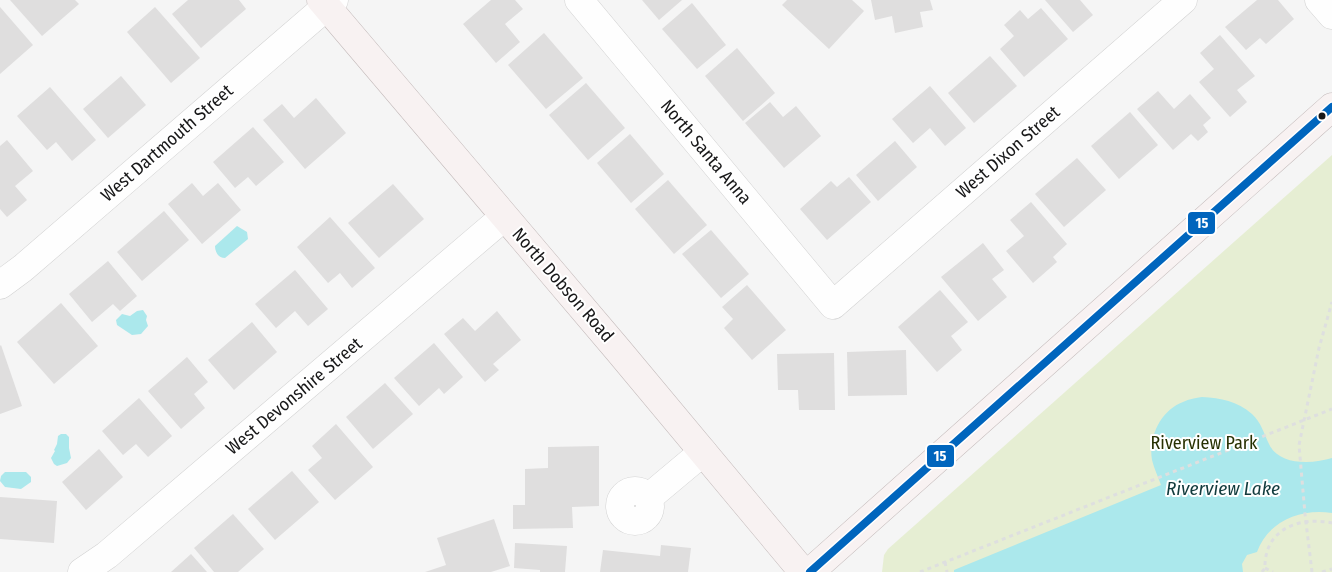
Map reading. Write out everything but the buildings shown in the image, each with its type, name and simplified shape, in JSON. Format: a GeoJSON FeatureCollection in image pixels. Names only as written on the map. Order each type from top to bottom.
{"type":"FeatureCollection","features":[{"type":"Feature","properties":{"kind":"main road","name":"North Dobson Road"},"geometry":{"type":"LineString","coordinates":[[327,2],[504,217],[803,572]]}},
{"type":"Feature","properties":{"kind":"main road"},"geometry":{"type":"LineString","coordinates":[[810,572],[1332,107]]}},
{"type":"Feature","properties":{"kind":"street","name":"North Santa Anna"},"geometry":{"type":"LineString","coordinates":[[579,0],[833,305]]}},
{"type":"Feature","properties":{"kind":"street","name":"West Dixon Street"},"geometry":{"type":"LineString","coordinates":[[833,305],[1183,0]]}},
{"type":"Feature","properties":{"kind":"street"},"geometry":{"type":"LineString","coordinates":[[1319,0],[1332,15]]}},
{"type":"Feature","properties":{"kind":"street","name":"West Dartmouth Street"},"geometry":{"type":"LineString","coordinates":[[0,285],[31,262],[327,2]]}},
{"type":"Feature","properties":{"kind":"street","name":"West Devonshire Street"},"geometry":{"type":"LineString","coordinates":[[82,572],[107,556],[504,217]]}},
{"type":"Feature","properties":{"kind":"street"},"geometry":{"type":"LineString","coordinates":[[648,498],[703,452]]}},
{"type":"Feature","properties":{"kind":"path"},"geometry":{"type":"LineString","coordinates":[[1312,572],[1299,445],[1319,348],[1332,302]]}},
{"type":"Feature","properties":{"kind":"path"},"geometry":{"type":"LineString","coordinates":[[920,572],[1332,409]]}},
{"type":"Feature","properties":{"kind":"path"},"geometry":{"type":"LineString","coordinates":[[1262,572],[1265,568],[1265,554],[1280,531],[1294,524],[1306,522],[1332,523]]}},
{"type":"Feature","properties":{"kind":"path"},"geometry":{"type":"LineString","coordinates":[[945,562],[947,572]]}},
{"type":"Feature","properties":{"kind":"path"},"geometry":{"type":"LineString","coordinates":[[1265,568],[1274,572]]}},
{"type":"Feature","properties":{"kind":"path"},"geometry":{"type":"LineString","coordinates":[[1322,572],[1332,569]]}},
{"type":"Feature","properties":{"kind":"green space","name":"Riverview Park"},"geometry":{"type":"Polygon","coordinates":[[[1332,155],[1332,572],[882,572],[884,555],[888,549],[1332,155]]]}},
{"type":"Feature","properties":{"kind":"water"},"geometry":{"type":"Polygon","coordinates":[[[237,226],[247,232],[248,239],[225,258],[219,256],[215,246],[237,226]]]}},
{"type":"Feature","properties":{"kind":"water"},"geometry":{"type":"Polygon","coordinates":[[[143,310],[147,316],[148,326],[141,334],[132,335],[117,325],[116,320],[122,314],[130,316],[137,311],[143,310]]]}},
{"type":"Feature","properties":{"kind":"water","name":"Riverview Lake"},"geometry":{"type":"Polygon","coordinates":[[[1202,397],[1228,401],[1241,406],[1252,414],[1258,421],[1274,451],[1288,460],[1306,462],[1332,458],[1332,513],[1320,512],[1298,515],[1277,525],[1262,541],[1257,552],[1247,555],[1242,564],[1243,572],[954,572],[954,570],[1161,485],[1152,460],[1151,451],[1154,434],[1158,425],[1168,411],[1175,406],[1188,400],[1202,397]]]}},
{"type":"Feature","properties":{"kind":"water"},"geometry":{"type":"Polygon","coordinates":[[[66,434],[69,437],[71,458],[67,463],[57,466],[51,458],[55,451],[58,436],[66,434]]]}},
{"type":"Feature","properties":{"kind":"water"},"geometry":{"type":"Polygon","coordinates":[[[5,472],[26,472],[31,477],[31,482],[21,489],[5,487],[0,481],[1,476],[5,472]]]}},
{"type":"Feature","properties":{"kind":"transit line","name":"15"},"geometry":{"type":"LineString","coordinates":[[810,572],[1332,107]]}}]}
